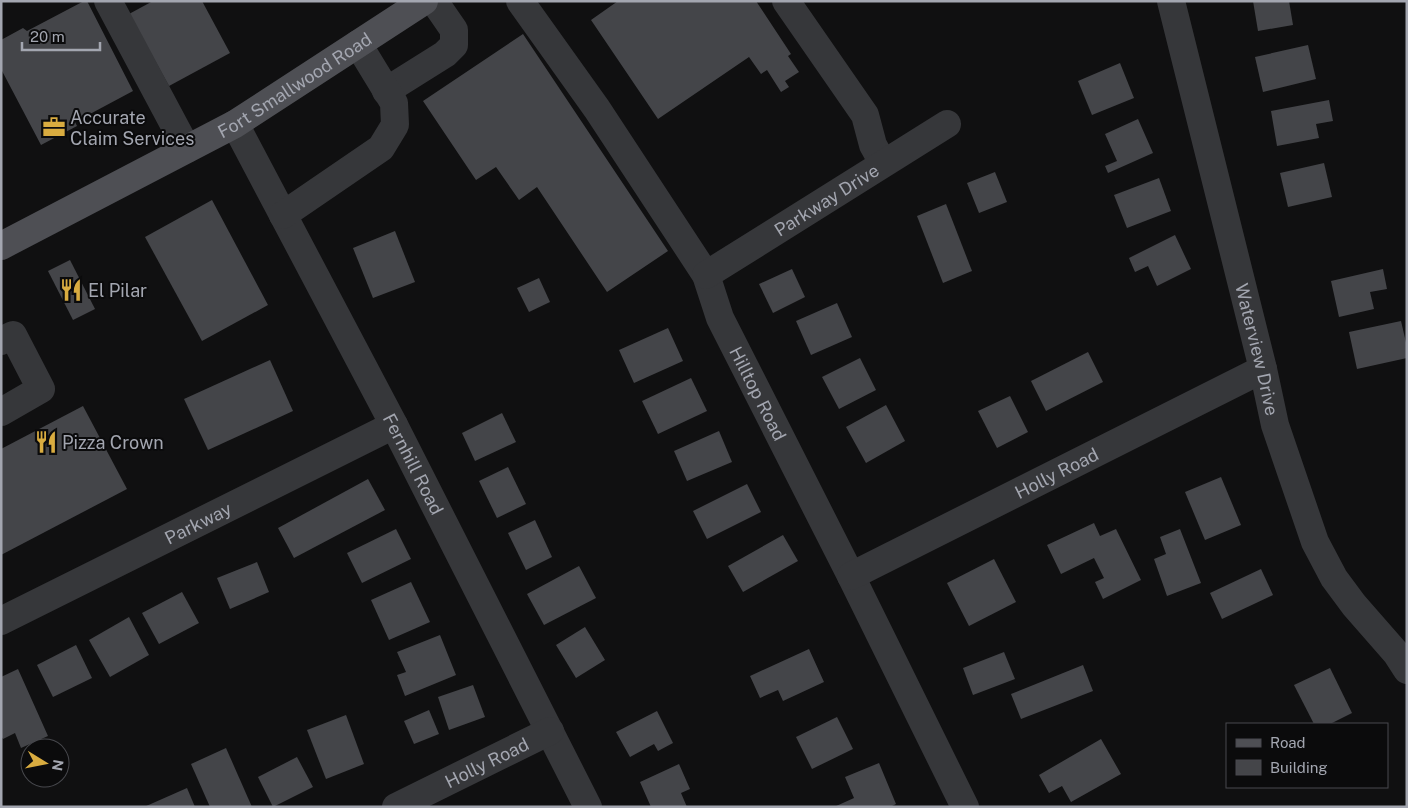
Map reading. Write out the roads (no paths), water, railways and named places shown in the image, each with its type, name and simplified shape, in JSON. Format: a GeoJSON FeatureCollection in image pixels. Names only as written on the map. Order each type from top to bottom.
{"type":"FeatureCollection","features":[{"type":"Feature","properties":{"kind":"main road","name":"Fort Smallwood Road"},"geometry":{"type":"LineString","coordinates":[[1,246],[235,124],[424,1]]}},
{"type":"Feature","properties":{"kind":"street"},"geometry":{"type":"LineString","coordinates":[[108,1],[188,149]]}},
{"type":"Feature","properties":{"kind":"street"},"geometry":{"type":"LineString","coordinates":[[386,91],[445,54],[454,45],[454,30],[434,1]]}},
{"type":"Feature","properties":{"kind":"street","name":"Hilltop Road"},"geometry":{"type":"LineString","coordinates":[[520,1],[597,109],[706,275],[720,318],[851,576],[965,807]]}},
{"type":"Feature","properties":{"kind":"street"},"geometry":{"type":"LineString","coordinates":[[786,1],[865,115],[873,145],[883,163]]}},
{"type":"Feature","properties":{"kind":"street","name":"Waterview Drive"},"geometry":{"type":"LineString","coordinates":[[1171,1],[1263,369],[1275,425],[1315,542],[1339,585],[1396,653],[1407,670]]}},
{"type":"Feature","properties":{"kind":"street"},"geometry":{"type":"LineString","coordinates":[[283,215],[381,148],[395,125],[394,103],[358,44]]}},
{"type":"Feature","properties":{"kind":"street","name":"Fernhill Road"},"geometry":{"type":"LineString","coordinates":[[235,124],[394,425],[588,807]]}},
{"type":"Feature","properties":{"kind":"street","name":"Parkway Drive"},"geometry":{"type":"LineString","coordinates":[[706,275],[947,124]]}},
{"type":"Feature","properties":{"kind":"street"},"geometry":{"type":"LineString","coordinates":[[1,342],[12,336],[41,389],[1,412]]}},
{"type":"Feature","properties":{"kind":"street","name":"Holly Road"},"geometry":{"type":"LineString","coordinates":[[851,576],[1263,369]]}},
{"type":"Feature","properties":{"kind":"street","name":"Parkway"},"geometry":{"type":"LineString","coordinates":[[1,620],[394,425]]}},
{"type":"Feature","properties":{"kind":"street","name":"Holly Road"},"geometry":{"type":"LineString","coordinates":[[396,807],[550,731]]}},
{"type":"Feature","properties":{"kind":"place","name":"Accurate Claim Services"},"geometry":{"type":"Point","coordinates":[54,127]}},
{"type":"Feature","properties":{"kind":"place","name":"El Pilar"},"geometry":{"type":"Point","coordinates":[71,290]}},
{"type":"Feature","properties":{"kind":"place","name":"Pizza Crown"},"geometry":{"type":"Point","coordinates":[46,442]}}]}
